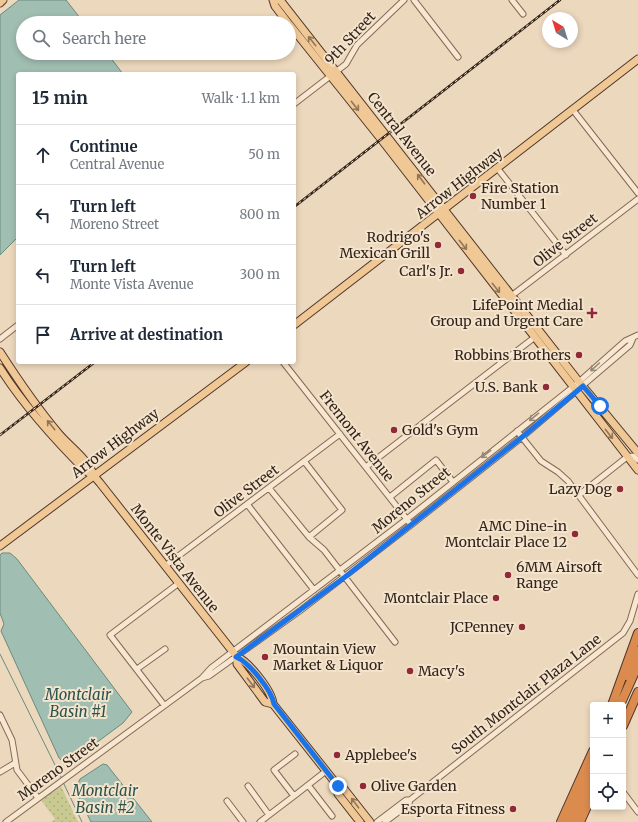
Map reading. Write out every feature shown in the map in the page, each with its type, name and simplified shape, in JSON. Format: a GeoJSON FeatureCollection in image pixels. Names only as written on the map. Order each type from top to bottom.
{"type":"FeatureCollection","features":[{"type":"Feature","properties":{"kind":"highway"},"geometry":{"type":"LineString","coordinates":[[614,702],[638,632]]}},
{"type":"Feature","properties":{"kind":"highway"},"geometry":{"type":"LineString","coordinates":[[614,702],[638,651]]}},
{"type":"Feature","properties":{"kind":"highway"},"geometry":{"type":"LineString","coordinates":[[621,702],[638,665]]}},
{"type":"Feature","properties":{"kind":"highway"},"geometry":{"type":"LineString","coordinates":[[626,704],[638,677]]}},
{"type":"Feature","properties":{"kind":"highway"},"geometry":{"type":"LineString","coordinates":[[626,719],[638,692]]}},
{"type":"Feature","properties":{"kind":"highway"},"geometry":{"type":"LineString","coordinates":[[626,725],[638,704]]}},
{"type":"Feature","properties":{"kind":"highway"},"geometry":{"type":"LineString","coordinates":[[559,822],[590,758]]}},
{"type":"Feature","properties":{"kind":"highway"},"geometry":{"type":"LineString","coordinates":[[567,822],[590,772]]}},
{"type":"Feature","properties":{"kind":"highway"},"geometry":{"type":"LineString","coordinates":[[574,822],[590,786]]}},
{"type":"Feature","properties":{"kind":"highway"},"geometry":{"type":"LineString","coordinates":[[581,821],[590,800]]}},
{"type":"Feature","properties":{"kind":"main road","name":"Central Avenue"},"geometry":{"type":"LineString","coordinates":[[273,0],[284,16]]}},
{"type":"Feature","properties":{"kind":"main road","name":"Central Avenue"},"geometry":{"type":"LineString","coordinates":[[280,0],[292,16]]}},
{"type":"Feature","properties":{"kind":"main road","name":"Central Avenue"},"geometry":{"type":"LineString","coordinates":[[296,22],[334,74],[509,298],[638,453]]}},
{"type":"Feature","properties":{"kind":"main road","name":"Central Avenue"},"geometry":{"type":"LineString","coordinates":[[296,31],[334,74]]}},
{"type":"Feature","properties":{"kind":"main road","name":"Arrow Highway"},"geometry":{"type":"LineString","coordinates":[[296,324],[638,59]]}},
{"type":"Feature","properties":{"kind":"main road","name":"Central Avenue"},"geometry":{"type":"LineString","coordinates":[[509,298],[535,337],[638,470]]}},
{"type":"Feature","properties":{"kind":"main road","name":"Monte Vista Avenue"},"geometry":{"type":"LineString","coordinates":[[0,352],[25,391],[68,445],[91,468],[94,476],[235,654],[243,659],[268,690],[272,696],[274,704],[326,771],[338,786],[344,789],[370,822]]}},
{"type":"Feature","properties":{"kind":"main road","name":"Arrow Highway"},"geometry":{"type":"LineString","coordinates":[[0,546],[241,364]]}},
{"type":"Feature","properties":{"kind":"main road","name":"Monte Vista Avenue"},"geometry":{"type":"LineString","coordinates":[[0,368],[19,397],[47,432],[86,471],[94,476]]}},
{"type":"Feature","properties":{"kind":"main road","name":"Monte Vista Avenue"},"geometry":{"type":"LineString","coordinates":[[338,786],[338,794],[360,822]]}},
{"type":"Feature","properties":{"kind":"street","name":"9th Street"},"geometry":{"type":"LineString","coordinates":[[296,102],[346,64],[357,45],[404,0]]}},
{"type":"Feature","properties":{"kind":"street"},"geometry":{"type":"LineString","coordinates":[[414,0],[458,57]]}},
{"type":"Feature","properties":{"kind":"street"},"geometry":{"type":"LineString","coordinates":[[512,0],[523,14]]}},
{"type":"Feature","properties":{"kind":"street"},"geometry":{"type":"LineString","coordinates":[[573,110],[638,193]]}},
{"type":"Feature","properties":{"kind":"street"},"geometry":{"type":"LineString","coordinates":[[498,169],[566,255]]}},
{"type":"Feature","properties":{"kind":"street","name":"Olive Street"},"geometry":{"type":"LineString","coordinates":[[509,298],[638,199]]}},
{"type":"Feature","properties":{"kind":"street"},"geometry":{"type":"LineString","coordinates":[[0,339],[16,327]]}},
{"type":"Feature","properties":{"kind":"street","name":"Moreno Street"},"geometry":{"type":"LineString","coordinates":[[235,654],[345,577],[521,438],[575,389],[630,345],[633,338],[638,335]]}},
{"type":"Feature","properties":{"kind":"street"},"geometry":{"type":"LineString","coordinates":[[366,467],[535,337]]}},
{"type":"Feature","properties":{"kind":"street","name":"Fremont Avenue"},"geometry":{"type":"LineString","coordinates":[[285,364],[411,525]]}},
{"type":"Feature","properties":{"kind":"street","name":"Moreno Street"},"geometry":{"type":"LineString","coordinates":[[6,822],[164,705],[202,678],[209,676],[314,590],[407,519],[517,430],[575,389]]}},
{"type":"Feature","properties":{"kind":"street"},"geometry":{"type":"LineString","coordinates":[[517,430],[521,438],[541,461],[562,474],[638,575]]}},
{"type":"Feature","properties":{"kind":"street","name":"Olive Street"},"geometry":{"type":"LineString","coordinates":[[165,566],[340,434]]}},
{"type":"Feature","properties":{"kind":"street"},"geometry":{"type":"LineString","coordinates":[[579,495],[627,457],[633,456],[638,460]]}},
{"type":"Feature","properties":{"kind":"street"},"geometry":{"type":"LineString","coordinates":[[390,497],[436,460],[453,482]]}},
{"type":"Feature","properties":{"kind":"street"},"geometry":{"type":"LineString","coordinates":[[304,462],[342,510],[309,536]]}},
{"type":"Feature","properties":{"kind":"street"},"geometry":{"type":"LineString","coordinates":[[269,488],[309,536],[324,550],[395,642]]}},
{"type":"Feature","properties":{"kind":"street"},"geometry":{"type":"LineString","coordinates":[[246,504],[314,590]]}},
{"type":"Feature","properties":{"kind":"street"},"geometry":{"type":"LineString","coordinates":[[164,705],[110,635],[179,583]]}},
{"type":"Feature","properties":{"kind":"street","name":"South Montclair Plaza Lane"},"geometry":{"type":"LineString","coordinates":[[377,822],[406,800],[410,800],[623,634],[630,621],[638,594]]}},
{"type":"Feature","properties":{"kind":"street"},"geometry":{"type":"LineString","coordinates":[[137,669],[166,649]]}},
{"type":"Feature","properties":{"kind":"street"},"geometry":{"type":"LineString","coordinates":[[0,718],[12,740],[17,770],[38,798]]}},
{"type":"Feature","properties":{"kind":"street"},"geometry":{"type":"LineString","coordinates":[[294,796],[274,770],[295,754]]}},
{"type":"Feature","properties":{"kind":"street"},"geometry":{"type":"LineString","coordinates":[[0,772],[15,763]]}},
{"type":"Feature","properties":{"kind":"street"},"geometry":{"type":"LineString","coordinates":[[260,822],[326,771]]}},
{"type":"Feature","properties":{"kind":"street"},"geometry":{"type":"LineString","coordinates":[[308,785],[332,816]]}},
{"type":"Feature","properties":{"kind":"street"},"geometry":{"type":"LineString","coordinates":[[248,786],[269,815]]}},
{"type":"Feature","properties":{"kind":"street"},"geometry":{"type":"LineString","coordinates":[[626,796],[638,812]]}},
{"type":"Feature","properties":{"kind":"street","name":"South Montclair Plaza Lane"},"geometry":{"type":"LineString","coordinates":[[385,822],[409,804],[410,800]]}},
{"type":"Feature","properties":{"kind":"street"},"geometry":{"type":"LineString","coordinates":[[227,801],[243,822]]}},
{"type":"Feature","properties":{"kind":"green space"},"geometry":{"type":"Polygon","coordinates":[[[61,786],[78,822],[51,822],[55,819],[41,800],[61,786]]]}},
{"type":"Feature","properties":{"kind":"water"},"geometry":{"type":"Polygon","coordinates":[[[19,0],[66,0],[79,16],[16,16],[16,60],[112,60],[121,72],[16,72],[16,239],[0,255],[0,15],[19,0]]]}},
{"type":"Feature","properties":{"kind":"water","name":"Montclair Basin #1"},"geometry":{"type":"Polygon","coordinates":[[[2,553],[10,553],[17,559],[132,712],[123,723],[69,763],[64,763],[59,758],[1,631],[4,624],[0,613],[0,555],[2,553]]]}},
{"type":"Feature","properties":{"kind":"water","name":"Montclair Basin #2"},"geometry":{"type":"Polygon","coordinates":[[[103,764],[107,765],[152,822],[91,822],[75,790],[80,779],[103,764]]]}},
{"type":"Feature","properties":{"kind":"waterway"},"geometry":{"type":"LineString","coordinates":[[0,654],[62,779]]}},
{"type":"Feature","properties":{"kind":"waterway"},"geometry":{"type":"LineString","coordinates":[[63,782],[82,822]]}},
{"type":"Feature","properties":{"kind":"railway"},"geometry":{"type":"LineString","coordinates":[[296,205],[560,0]]}},
{"type":"Feature","properties":{"kind":"railway"},"geometry":{"type":"LineString","coordinates":[[0,435],[92,364]]}},
{"type":"Feature","properties":{"kind":"place","name":"Fire Station Number 1"},"geometry":{"type":"Point","coordinates":[473,196]}},
{"type":"Feature","properties":{"kind":"place","name":"Rodrigo's Mexican Grill"},"geometry":{"type":"Point","coordinates":[438,245]}},
{"type":"Feature","properties":{"kind":"place","name":"Carl's Jr."},"geometry":{"type":"Point","coordinates":[461,271]}},
{"type":"Feature","properties":{"kind":"place","name":"LifePoint Medial Group and Urgent Care"},"geometry":{"type":"Point","coordinates":[592,313]}},
{"type":"Feature","properties":{"kind":"place","name":"Robbins Brothers"},"geometry":{"type":"Point","coordinates":[579,355]}},
{"type":"Feature","properties":{"kind":"place","name":"U.S. Bank"},"geometry":{"type":"Point","coordinates":[546,387]}},
{"type":"Feature","properties":{"kind":"place","name":"Gold's Gym"},"geometry":{"type":"Point","coordinates":[394,430]}},
{"type":"Feature","properties":{"kind":"place","name":"Lazy Dog"},"geometry":{"type":"Point","coordinates":[620,489]}},
{"type":"Feature","properties":{"kind":"place","name":"AMC Dine-in Montclair Place 12"},"geometry":{"type":"Point","coordinates":[575,534]}},
{"type":"Feature","properties":{"kind":"place","name":"6MM Airsoft Range"},"geometry":{"type":"Point","coordinates":[508,575]}},
{"type":"Feature","properties":{"kind":"place","name":"Montclair Place"},"geometry":{"type":"Point","coordinates":[496,598]}},
{"type":"Feature","properties":{"kind":"place","name":"JCPenney"},"geometry":{"type":"Point","coordinates":[522,627]}},
{"type":"Feature","properties":{"kind":"place","name":"Mountain View Market & Liquor"},"geometry":{"type":"Point","coordinates":[265,657]}},
{"type":"Feature","properties":{"kind":"place","name":"Macy's"},"geometry":{"type":"Point","coordinates":[410,671]}},
{"type":"Feature","properties":{"kind":"place","name":"Applebee's"},"geometry":{"type":"Point","coordinates":[337,755]}},
{"type":"Feature","properties":{"kind":"place","name":"Olive Garden"},"geometry":{"type":"Point","coordinates":[363,786]}},
{"type":"Feature","properties":{"kind":"place","name":"Esporta Fitness"},"geometry":{"type":"Point","coordinates":[513,809]}},
{"type":"Feature","properties":{"kind":"route"},"geometry":{"type":"LineString","coordinates":[[338,786],[274,704],[272,696],[264,685],[243,659],[236,657],[264,638],[345,577],[521,438],[583,386],[600,406]]}}]}
